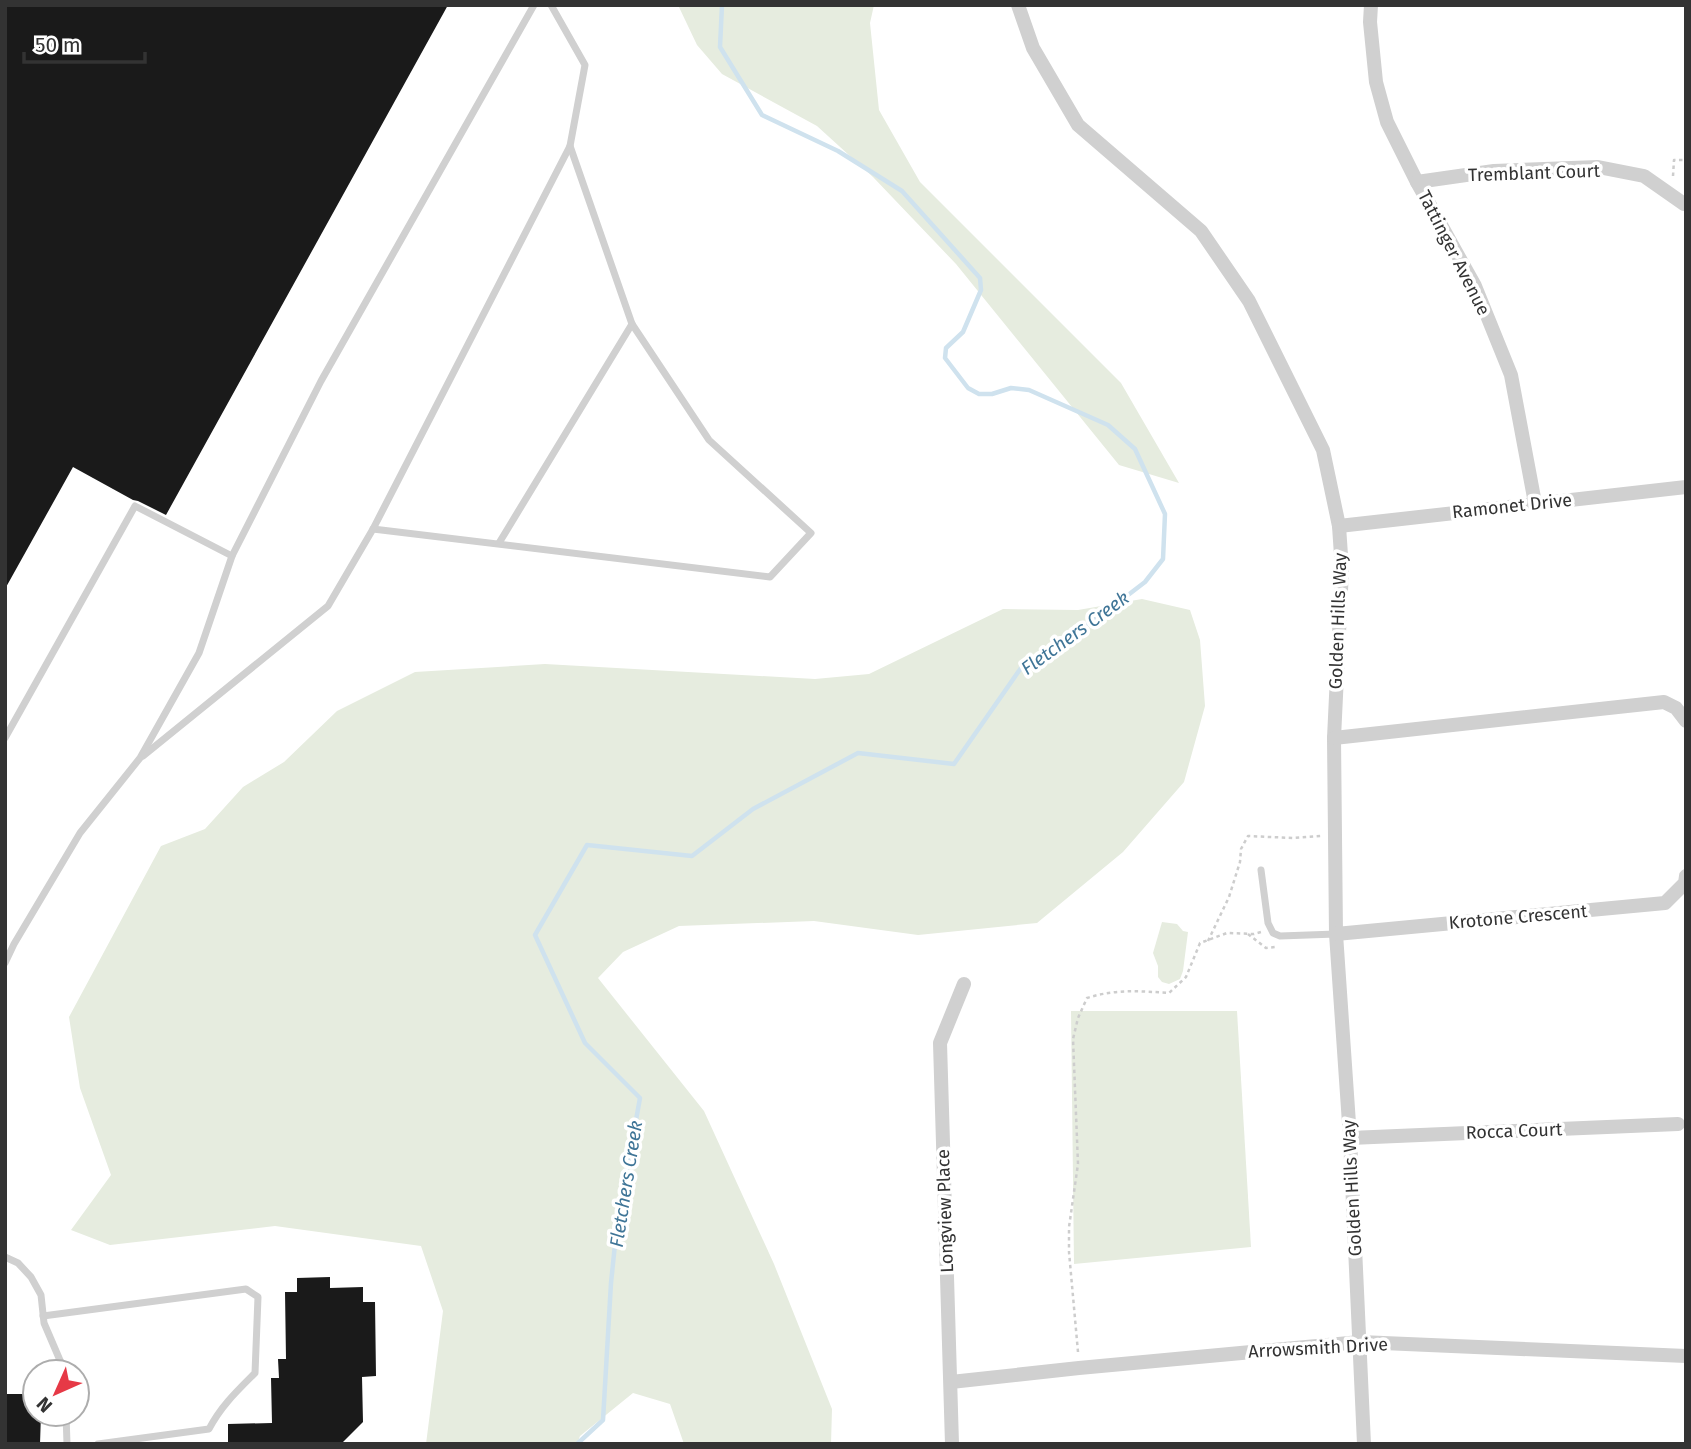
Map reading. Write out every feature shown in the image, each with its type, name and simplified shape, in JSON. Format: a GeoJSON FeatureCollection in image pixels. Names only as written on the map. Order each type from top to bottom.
{"type":"FeatureCollection","features":[{"type":"Feature","properties":{"kind":"street","name":"Golden Hills Way"},"geometry":{"type":"LineString","coordinates":[[1018,5],[1034,48],[1078,125],[1201,231],[1249,301],[1323,450],[1339,526],[1342,570],[1334,738],[1336,934],[1350,1138],[1364,1444]]}},
{"type":"Feature","properties":{"kind":"street","name":"Tattinger Avenue"},"geometry":{"type":"LineString","coordinates":[[1371,5],[1376,82],[1387,122],[1475,286],[1511,375],[1535,503]]}},
{"type":"Feature","properties":{"kind":"street","name":"Tremblant Court"},"geometry":{"type":"LineString","coordinates":[[1417,182],[1494,171],[1598,167],[1644,176],[1678,200]]}},
{"type":"Feature","properties":{"kind":"street","name":"Ramonet Drive"},"geometry":{"type":"LineString","coordinates":[[1339,526],[1686,486]]}},
{"type":"Feature","properties":{"kind":"street"},"geometry":{"type":"LineString","coordinates":[[1334,738],[1664,702],[1676,708],[1686,721]]}},
{"type":"Feature","properties":{"kind":"street","name":"Krotone Crescent"},"geometry":{"type":"LineString","coordinates":[[1336,934],[1665,903],[1685,883],[1686,876]]}},
{"type":"Feature","properties":{"kind":"street","name":"Longview Place"},"geometry":{"type":"LineString","coordinates":[[952,1444],[940,1043],[964,984]]}},
{"type":"Feature","properties":{"kind":"street","name":"Rocca Court"},"geometry":{"type":"LineString","coordinates":[[1350,1138],[1678,1124]]}},
{"type":"Feature","properties":{"kind":"street","name":"Arrowsmith Drive"},"geometry":{"type":"LineString","coordinates":[[951,1382],[1360,1342],[1686,1356]]}},
{"type":"Feature","properties":{"kind":"lane"},"geometry":{"type":"LineString","coordinates":[[5,963],[80,833],[140,758],[199,653],[232,556],[321,381],[534,5]]}},
{"type":"Feature","properties":{"kind":"lane"},"geometry":{"type":"LineString","coordinates":[[140,758],[328,606],[373,529],[570,146],[585,65],[551,5]]}},
{"type":"Feature","properties":{"kind":"lane"},"geometry":{"type":"LineString","coordinates":[[373,529],[770,577],[811,533],[709,440],[632,324],[570,146]]}},
{"type":"Feature","properties":{"kind":"lane"},"geometry":{"type":"LineString","coordinates":[[499,543],[632,324]]}},
{"type":"Feature","properties":{"kind":"lane"},"geometry":{"type":"LineString","coordinates":[[5,738],[135,506],[232,556]]}},
{"type":"Feature","properties":{"kind":"lane"},"geometry":{"type":"LineString","coordinates":[[1261,870],[1268,923],[1273,933],[1280,936],[1336,934]]}},
{"type":"Feature","properties":{"kind":"lane"},"geometry":{"type":"LineString","coordinates":[[5,1257],[18,1263],[31,1277],[40,1295],[44,1323],[59,1358]]}},
{"type":"Feature","properties":{"kind":"lane"},"geometry":{"type":"LineString","coordinates":[[43,1316],[246,1289],[258,1297],[255,1373],[231,1397],[209,1429],[98,1444]]}},
{"type":"Feature","properties":{"kind":"path"},"geometry":{"type":"LineString","coordinates":[[1678,200],[1674,160],[1686,160]]}},
{"type":"Feature","properties":{"kind":"path"},"geometry":{"type":"LineString","coordinates":[[1079,1368],[1069,1252],[1069,1227],[1078,1164],[1073,1039],[1078,1018],[1087,999],[1106,992],[1169,993],[1186,977],[1200,943],[1227,933],[1254,934],[1271,929]]}},
{"type":"Feature","properties":{"kind":"shaded area"},"geometry":{"type":"Polygon","coordinates":[[[678,5],[874,5],[870,23],[879,110],[920,182],[1121,383],[1179,483],[1119,465],[956,264],[873,177],[817,126],[722,74],[697,45],[678,5]]]}},
{"type":"Feature","properties":{"kind":"shaded area"},"geometry":{"type":"Polygon","coordinates":[[[1142,599],[1190,610],[1200,640],[1205,706],[1184,782],[1123,852],[1037,923],[918,935],[814,921],[679,926],[623,952],[598,978],[704,1111],[774,1264],[832,1409],[831,1444],[684,1444],[670,1404],[633,1393],[580,1436],[577,1444],[426,1444],[443,1311],[421,1246],[275,1226],[110,1245],[71,1230],[111,1175],[80,1088],[69,1017],[161,846],[205,829],[243,787],[284,762],[337,711],[415,672],[545,664],[815,679],[869,674],[1003,609],[1078,610],[1142,599]]]}},
{"type":"Feature","properties":{"kind":"shaded area"},"geometry":{"type":"Polygon","coordinates":[[[1162,922],[1177,924],[1183,931],[1188,932],[1183,971],[1180,979],[1169,984],[1158,977],[1158,966],[1153,953],[1162,922]]]}},
{"type":"Feature","properties":{"kind":"shaded area"},"geometry":{"type":"Polygon","coordinates":[[[1071,1011],[1237,1011],[1251,1247],[1074,1264],[1071,1011]]]}},
{"type":"Feature","properties":{"kind":"building"},"geometry":{"type":"Polygon","coordinates":[[[5,5],[448,5],[166,515],[73,467],[5,589],[5,5]]]}},
{"type":"Feature","properties":{"kind":"building"},"geometry":{"type":"Polygon","coordinates":[[[330,1277],[330,1288],[363,1287],[363,1302],[375,1302],[376,1376],[362,1377],[363,1422],[341,1444],[228,1444],[228,1424],[272,1423],[271,1378],[279,1378],[278,1359],[286,1359],[285,1292],[297,1292],[297,1278],[330,1277]]]}},
{"type":"Feature","properties":{"kind":"building"},"geometry":{"type":"Polygon","coordinates":[[[5,1394],[21,1394],[21,1428],[41,1428],[40,1444],[5,1444],[5,1394]]]}},
{"type":"Feature","properties":{"kind":"waterway","name":"Fletchers Creek"},"geometry":{"type":"LineString","coordinates":[[577,1444],[603,1420],[617,1225],[640,1098],[585,1043],[535,935],[587,845],[692,856],[753,809],[858,753],[954,764],[1021,668],[1102,615],[1145,582],[1163,559],[1165,514],[1135,449],[1108,425],[1029,390],[1011,388],[992,394],[979,394],[968,388],[945,358],[946,348],[963,332],[981,290],[980,278],[902,191],[838,151],[762,115],[720,47],[722,5]]}}]}
